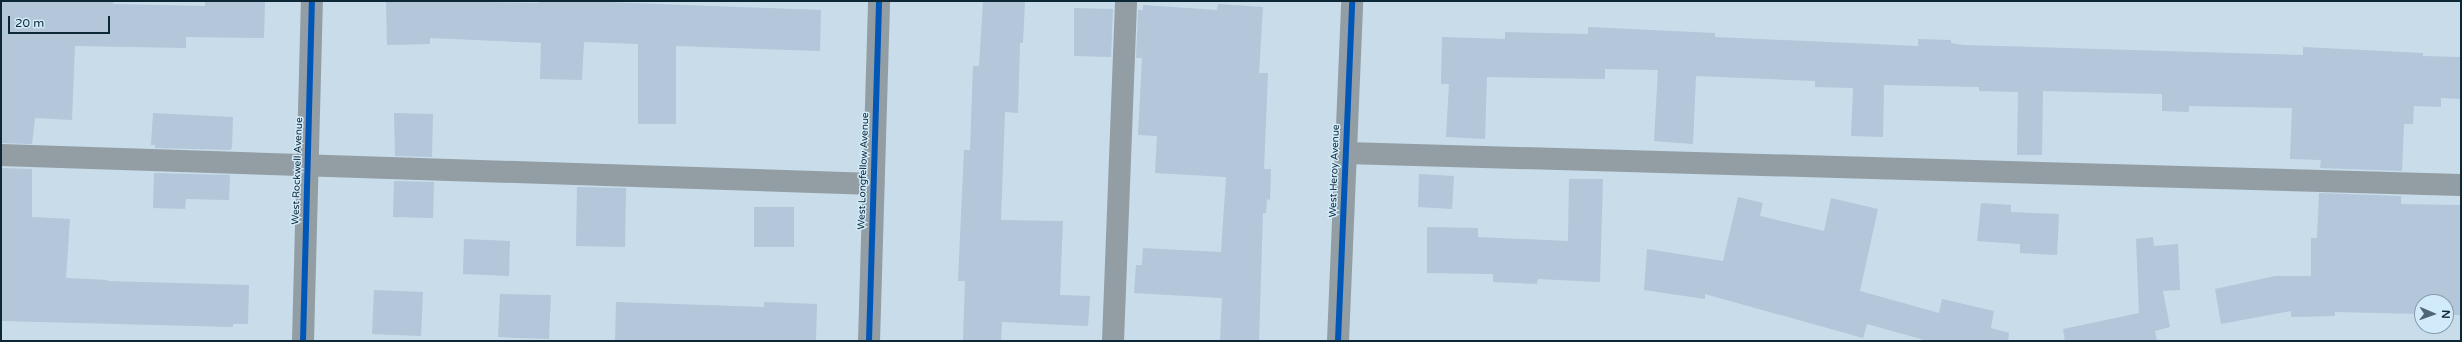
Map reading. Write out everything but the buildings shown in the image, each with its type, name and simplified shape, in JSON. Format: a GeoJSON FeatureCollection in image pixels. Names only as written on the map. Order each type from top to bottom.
{"type":"FeatureCollection","features":[{"type":"Feature","properties":{"kind":"street","name":"West Rockwell Avenue"},"geometry":{"type":"LineString","coordinates":[[303,341],[312,1]]}},
{"type":"Feature","properties":{"kind":"street","name":"West Longfellow Avenue"},"geometry":{"type":"LineString","coordinates":[[869,341],[879,1]]}},
{"type":"Feature","properties":{"kind":"street"},"geometry":{"type":"LineString","coordinates":[[1113,341],[1126,1]]}},
{"type":"Feature","properties":{"kind":"street","name":"West Heroy Avenue"},"geometry":{"type":"LineString","coordinates":[[1338,341],[1352,1]]}},
{"type":"Feature","properties":{"kind":"street"},"geometry":{"type":"LineString","coordinates":[[1346,153],[2461,185]]}},
{"type":"Feature","properties":{"kind":"street"},"geometry":{"type":"LineString","coordinates":[[1,155],[874,184]]}},
{"type":"Feature","properties":{"kind":"cycle path"},"geometry":{"type":"LineString","coordinates":[[303,341],[312,1]]}},
{"type":"Feature","properties":{"kind":"cycle path"},"geometry":{"type":"LineString","coordinates":[[869,341],[879,1]]}},
{"type":"Feature","properties":{"kind":"cycle path"},"geometry":{"type":"LineString","coordinates":[[1338,341],[1352,1]]}}]}
